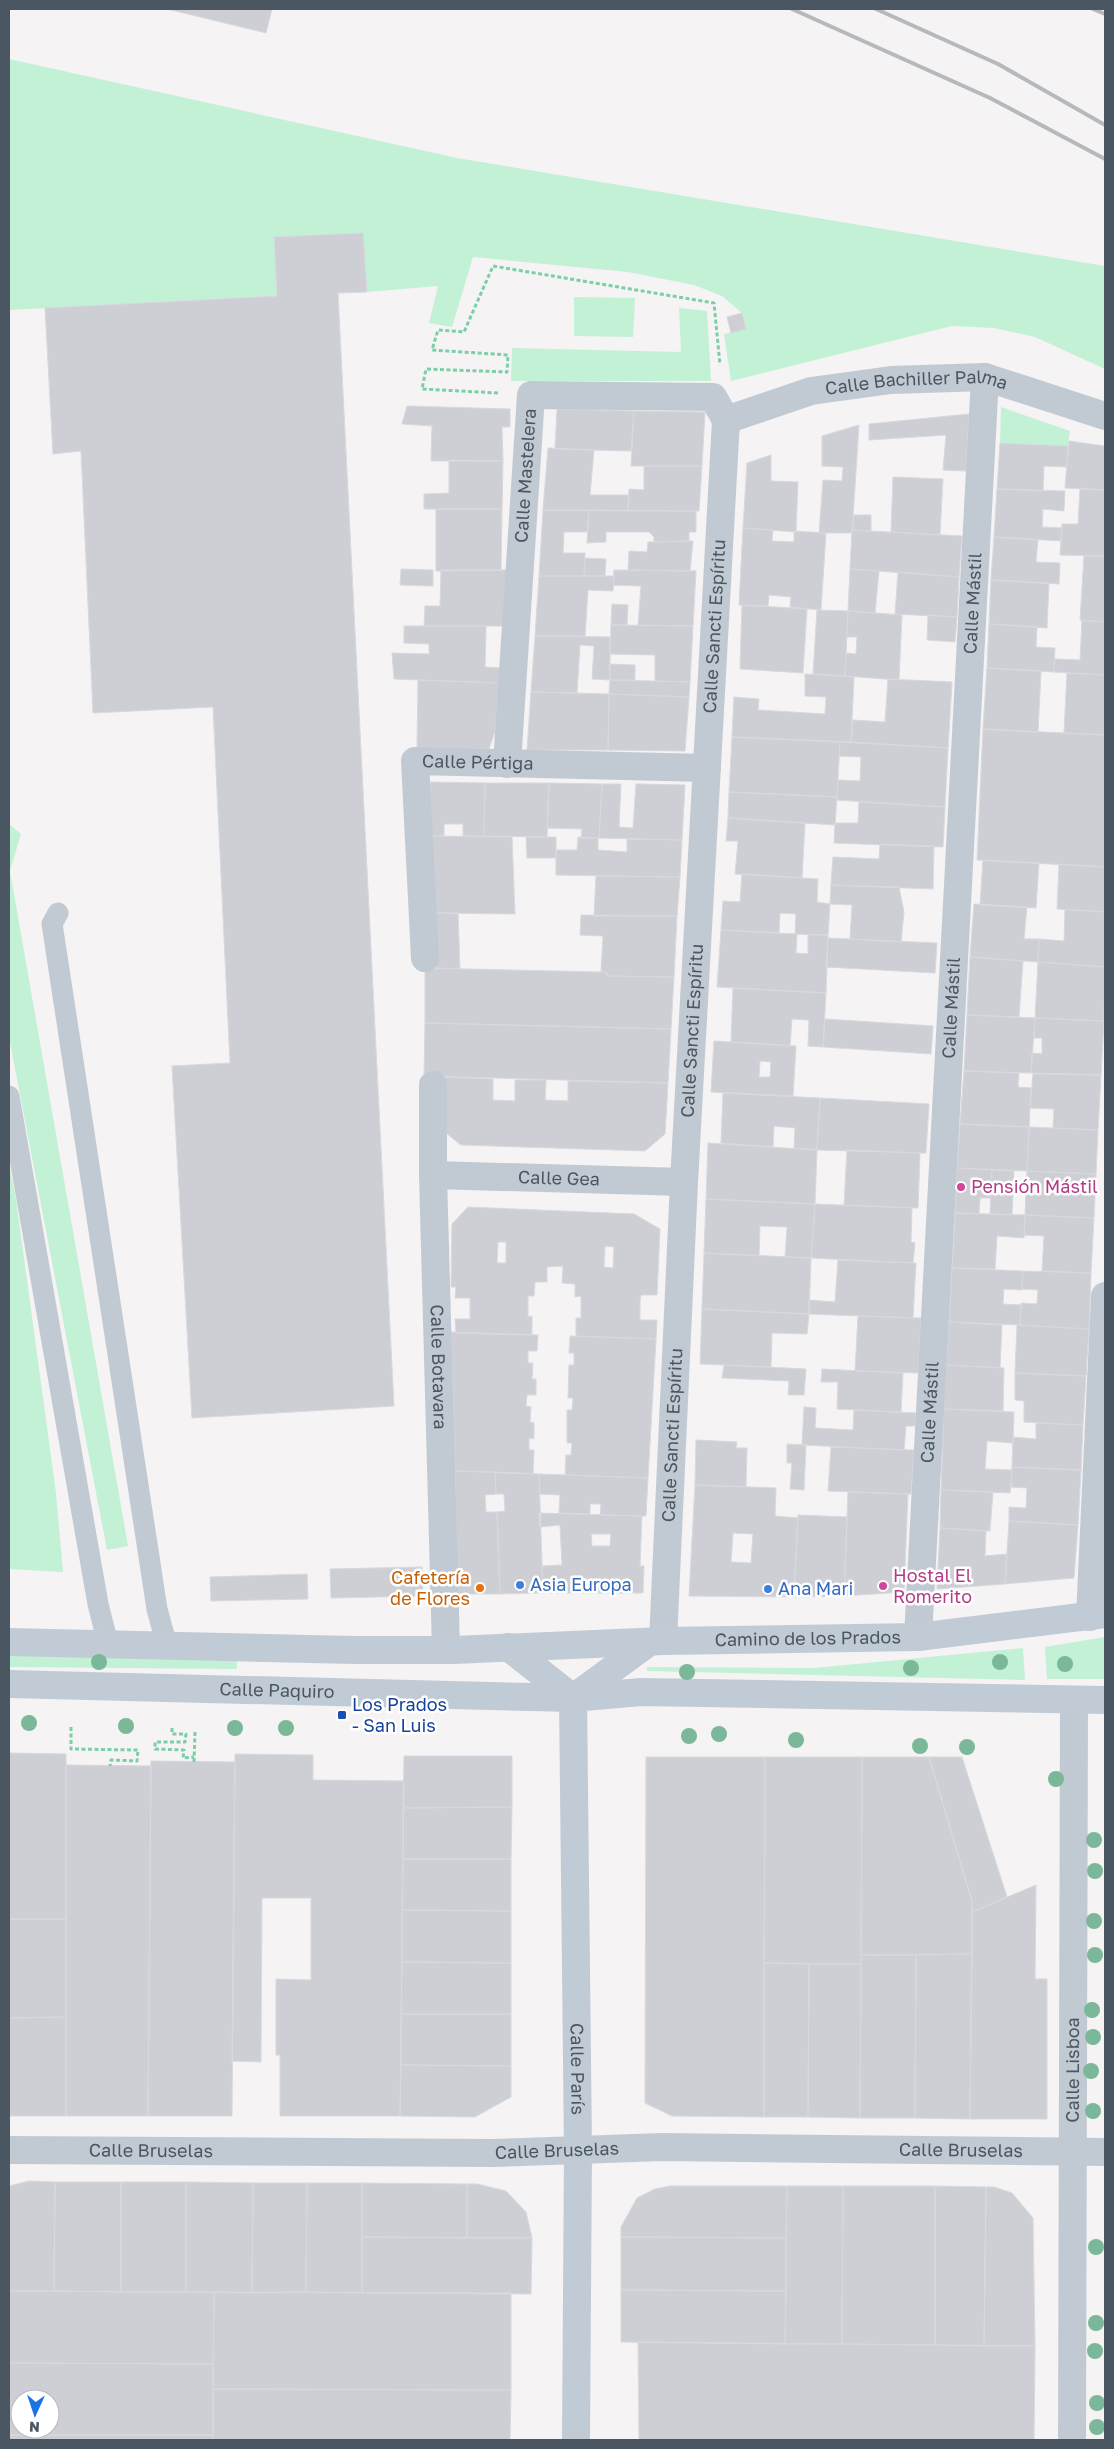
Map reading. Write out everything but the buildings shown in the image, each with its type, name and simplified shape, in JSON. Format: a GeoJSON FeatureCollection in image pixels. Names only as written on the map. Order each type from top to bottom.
{"type":"FeatureCollection","features":[{"type":"Feature","properties":{"kind":"main road","name":"Camino de los Prados"},"geometry":{"type":"LineString","coordinates":[[508,1647],[918,1637],[1097,1615]]}},
{"type":"Feature","properties":{"kind":"main road"},"geometry":{"type":"LineString","coordinates":[[9,1642],[355,1650],[508,1647],[573,1698],[641,1692],[1105,1700]]}},
{"type":"Feature","properties":{"kind":"main road"},"geometry":{"type":"LineString","coordinates":[[573,1698],[656,1642]]}},
{"type":"Feature","properties":{"kind":"main road","name":"Calle Paquiro"},"geometry":{"type":"LineString","coordinates":[[9,1684],[573,1698]]}},
{"type":"Feature","properties":{"kind":"main road","name":"Calle París"},"geometry":{"type":"LineString","coordinates":[[573,1698],[578,2150],[576,2440]]}},
{"type":"Feature","properties":{"kind":"street","name":"Calle Bachiller Palma"},"geometry":{"type":"LineString","coordinates":[[720,409],[811,391],[891,380],[985,377],[1105,416]]}},
{"type":"Feature","properties":{"kind":"street","name":"Calle Mástil"},"geometry":{"type":"LineString","coordinates":[[918,1637],[985,377]]}},
{"type":"Feature","properties":{"kind":"street","name":"Calle Mastelera"},"geometry":{"type":"LineString","coordinates":[[507,764],[531,395],[720,409]]}},
{"type":"Feature","properties":{"kind":"street","name":"Calle Sancti Espíritu"},"geometry":{"type":"LineString","coordinates":[[656,1642],[707,768],[720,409]]}},
{"type":"Feature","properties":{"kind":"street","name":"Calle Pértiga"},"geometry":{"type":"LineString","coordinates":[[424,958],[415,761],[707,768]]}},
{"type":"Feature","properties":{"kind":"street","name":"Calle Botavara"},"geometry":{"type":"LineString","coordinates":[[433,1085],[433,1175],[446,1649]]}},
{"type":"Feature","properties":{"kind":"street","name":"Calle Gea"},"geometry":{"type":"LineString","coordinates":[[433,1175],[684,1182]]}},
{"type":"Feature","properties":{"kind":"street"},"geometry":{"type":"LineString","coordinates":[[1097,1615],[1105,1296]]}},
{"type":"Feature","properties":{"kind":"street","name":"Calle Lisboa"},"geometry":{"type":"LineString","coordinates":[[1072,2440],[1074,1700]]}},
{"type":"Feature","properties":{"kind":"street","name":"Calle Bruselas"},"geometry":{"type":"LineString","coordinates":[[9,2150],[493,2153],[662,2147],[1105,2152]]}},
{"type":"Feature","properties":{"kind":"lane"},"geometry":{"type":"LineString","coordinates":[[58,913],[52,924],[157,1608],[167,1646]]}},
{"type":"Feature","properties":{"kind":"lane"},"geometry":{"type":"LineString","coordinates":[[9,1096],[98,1604],[108,1644]]}},
{"type":"Feature","properties":{"kind":"path"},"geometry":{"type":"LineString","coordinates":[[531,395],[422,389],[426,369],[507,372],[508,355],[432,350],[438,330],[464,332],[493,266],[714,303],[722,382],[720,409]]}},
{"type":"Feature","properties":{"kind":"path"},"geometry":{"type":"LineString","coordinates":[[71,1727],[71,1749],[138,1750],[137,1761],[111,1760],[110,1766]]}},
{"type":"Feature","properties":{"kind":"path"},"geometry":{"type":"LineString","coordinates":[[172,1728],[172,1734],[186,1734],[185,1742],[155,1742],[155,1749],[184,1750],[183,1758],[194,1760],[195,1732]]}},
{"type":"Feature","properties":{"kind":"green space"},"geometry":{"type":"Polygon","coordinates":[[[9,59],[457,158],[1105,266],[1105,369],[1035,337],[994,328],[952,326],[731,381],[724,334],[746,329],[742,313],[722,296],[694,285],[628,272],[473,257],[452,327],[429,323],[438,286],[367,292],[362,233],[274,237],[277,296],[9,310],[9,59]]]}},
{"type":"Feature","properties":{"kind":"green space"},"geometry":{"type":"Polygon","coordinates":[[[574,297],[635,298],[633,337],[574,336],[574,297]]]}},
{"type":"Feature","properties":{"kind":"green space"},"geometry":{"type":"Polygon","coordinates":[[[679,308],[707,311],[711,381],[511,381],[512,348],[681,352],[679,308]]]}},
{"type":"Feature","properties":{"kind":"green space"},"geometry":{"type":"Polygon","coordinates":[[[1001,407],[1070,431],[1068,446],[1000,443],[1001,407]]]}},
{"type":"Feature","properties":{"kind":"green space"},"geometry":{"type":"Polygon","coordinates":[[[9,824],[21,834],[10,871],[128,1546],[107,1550],[9,1037],[9,824]]]}},
{"type":"Feature","properties":{"kind":"green space"},"geometry":{"type":"Polygon","coordinates":[[[9,1164],[16,1199],[56,1493],[63,1572],[9,1569],[9,1164]]]}},
{"type":"Feature","properties":{"kind":"green space"},"geometry":{"type":"Polygon","coordinates":[[[1105,1637],[1105,1679],[1047,1679],[1045,1647],[1105,1637]]]}},
{"type":"Feature","properties":{"kind":"green space"},"geometry":{"type":"Polygon","coordinates":[[[1023,1648],[1025,1680],[647,1671],[647,1667],[814,1668],[1023,1648]]]}},
{"type":"Feature","properties":{"kind":"green space"},"geometry":{"type":"Polygon","coordinates":[[[9,1653],[237,1660],[237,1669],[9,1667],[9,1653]]]}},
{"type":"Feature","properties":{"kind":"railway"},"geometry":{"type":"LineString","coordinates":[[792,9],[990,98],[1105,159]]}},
{"type":"Feature","properties":{"kind":"railway"},"geometry":{"type":"LineString","coordinates":[[876,9],[998,64],[1105,125]]}},
{"type":"Feature","properties":{"kind":"railway"},"geometry":{"type":"LineString","coordinates":[[1093,9],[1105,14]]}},
{"type":"Feature","properties":{"kind":"place","name":"Pensión Mástil"},"geometry":{"type":"Point","coordinates":[961,1187]}},
{"type":"Feature","properties":{"kind":"place","name":"Asia Europa"},"geometry":{"type":"Point","coordinates":[520,1585]}},
{"type":"Feature","properties":{"kind":"place","name":"Hostal El Romerito"},"geometry":{"type":"Point","coordinates":[883,1586]}},
{"type":"Feature","properties":{"kind":"place","name":"Cafetería de Flores"},"geometry":{"type":"Point","coordinates":[480,1588]}},
{"type":"Feature","properties":{"kind":"place","name":"Ana Mari"},"geometry":{"type":"Point","coordinates":[768,1589]}},
{"type":"Feature","properties":{"kind":"place","name":"Los Prados - San Luis"},"geometry":{"type":"Point","coordinates":[342,1715]}}]}
